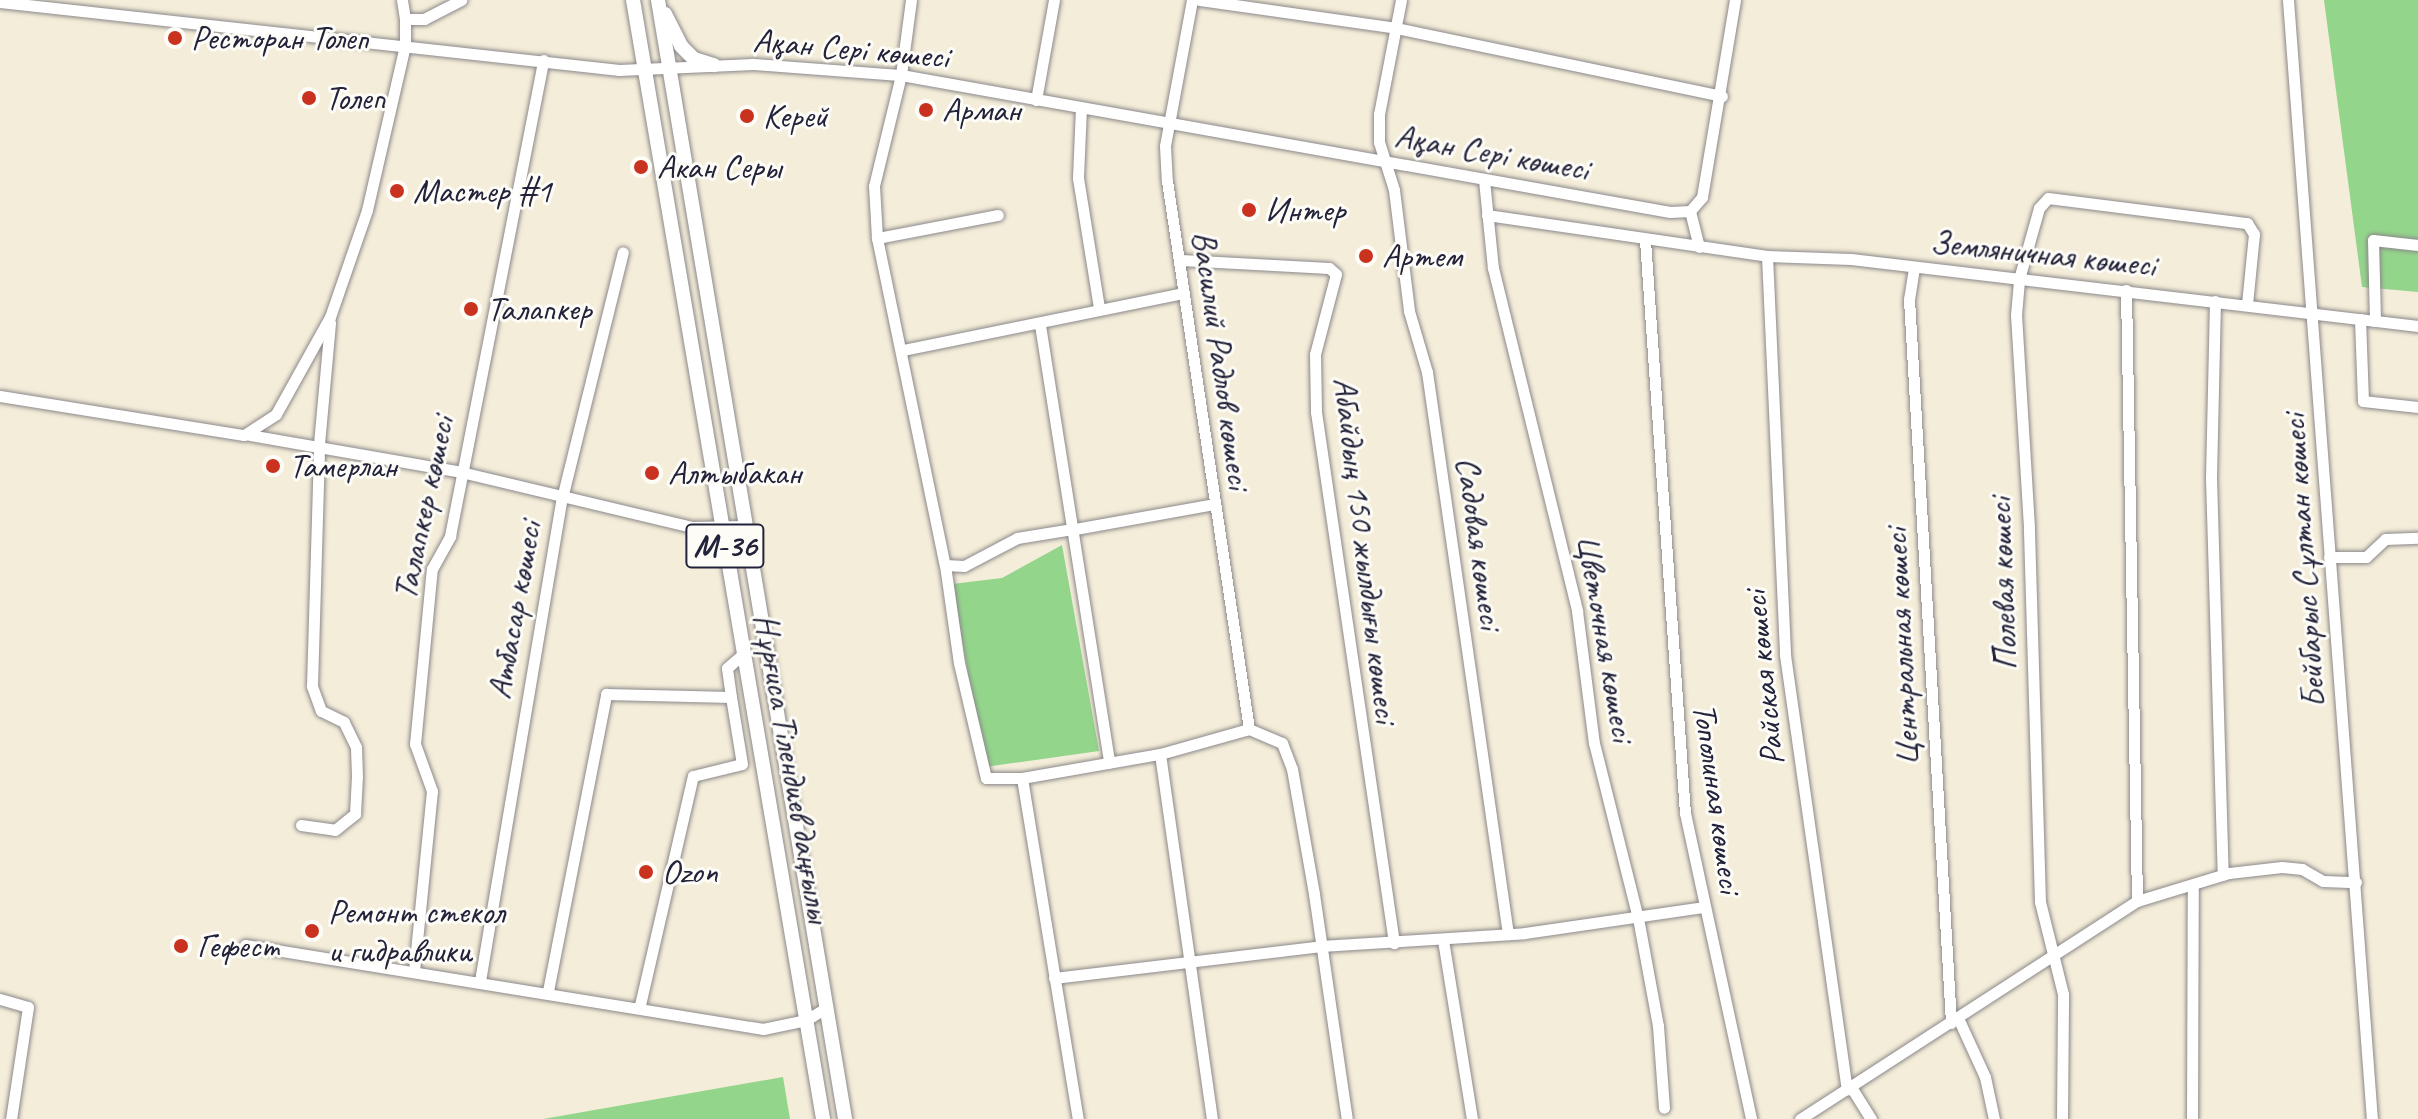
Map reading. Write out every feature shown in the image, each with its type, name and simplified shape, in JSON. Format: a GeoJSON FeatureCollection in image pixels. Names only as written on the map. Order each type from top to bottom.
{"type":"FeatureCollection","features":[{"type":"Feature","properties":{"kind":"main road","name":"Нұрғиса Тілендиев даңғылы"},"geometry":{"type":"LineString","coordinates":[[633,0],[823,1119]]}},
{"type":"Feature","properties":{"kind":"main road","name":"Нұрғиса Тілендиев даңғылы"},"geometry":{"type":"LineString","coordinates":[[658,0],[845,1116]]}},
{"type":"Feature","properties":{"kind":"main road"},"geometry":{"type":"LineString","coordinates":[[658,0],[681,46],[694,59],[714,65]]}},
{"type":"Feature","properties":{"kind":"street"},"geometry":{"type":"LineString","coordinates":[[250,435],[276,414],[330,317],[367,210],[405,46],[402,0]]}},
{"type":"Feature","properties":{"kind":"street"},"geometry":{"type":"LineString","coordinates":[[405,19],[424,19],[461,0]]}},
{"type":"Feature","properties":{"kind":"street"},"geometry":{"type":"LineString","coordinates":[[911,0],[901,75],[874,186],[877,238],[903,350],[945,565],[981,771],[991,779],[1022,778],[1160,754],[1249,729],[1273,735],[1288,753],[1347,1119]]}},
{"type":"Feature","properties":{"kind":"street"},"geometry":{"type":"LineString","coordinates":[[1036,100],[1054,0]]}},
{"type":"Feature","properties":{"kind":"street","name":"Василий Радлов көшесі"},"geometry":{"type":"LineString","coordinates":[[1192,0],[1170,122],[1167,181],[1249,729]]}},
{"type":"Feature","properties":{"kind":"street"},"geometry":{"type":"LineString","coordinates":[[1200,0],[1396,28],[1722,96]]}},
{"type":"Feature","properties":{"kind":"street","name":"Садовая көшесі"},"geometry":{"type":"LineString","coordinates":[[1401,0],[1379,114],[1379,142],[1388,162],[1409,311],[1427,372],[1508,934]]}},
{"type":"Feature","properties":{"kind":"street"},"geometry":{"type":"LineString","coordinates":[[1699,247],[1690,211],[1702,197],[1722,96],[1735,0]]}},
{"type":"Feature","properties":{"kind":"street","name":"Бейбарыс Сұлтан көшесі"},"geometry":{"type":"LineString","coordinates":[[2288,0],[2372,1119]]}},
{"type":"Feature","properties":{"kind":"street","name":"Ақан Сері көшесі"},"geometry":{"type":"LineString","coordinates":[[0,2],[24,2],[645,72],[714,65],[901,75],[1484,180],[1670,212],[1690,211]]}},
{"type":"Feature","properties":{"kind":"street","name":"Талапкер көшесі"},"geometry":{"type":"LineString","coordinates":[[414,971],[432,791],[415,744],[432,569],[450,536],[543,60]]}},
{"type":"Feature","properties":{"kind":"street"},"geometry":{"type":"LineString","coordinates":[[1081,108],[1078,178],[1099,307]]}},
{"type":"Feature","properties":{"kind":"street","name":"Цветочная көшесі"},"geometry":{"type":"LineString","coordinates":[[1484,180],[1493,268],[1577,611],[1594,743],[1638,918],[1658,1026],[1664,1108]]}},
{"type":"Feature","properties":{"kind":"street","name":"Полевая көшесі"},"geometry":{"type":"LineString","coordinates":[[2062,1119],[2063,994],[2040,902],[2029,527],[2016,315],[2019,279],[2039,208],[2048,198],[2247,223],[2254,234],[2247,304]]}},
{"type":"Feature","properties":{"kind":"street"},"geometry":{"type":"LineString","coordinates":[[877,238],[998,215]]}},
{"type":"Feature","properties":{"kind":"street","name":"Земляничная көшесі"},"geometry":{"type":"LineString","coordinates":[[1487,215],[1767,256],[2126,290],[2418,326]]}},
{"type":"Feature","properties":{"kind":"street","name":"Тополиная көшесі"},"geometry":{"type":"LineString","coordinates":[[1645,240],[1685,813],[1751,1119]]}},
{"type":"Feature","properties":{"kind":"street"},"geometry":{"type":"LineString","coordinates":[[2375,321],[2373,240],[2418,245]]}},
{"type":"Feature","properties":{"kind":"street","name":"Атбасар көшесі"},"geometry":{"type":"LineString","coordinates":[[480,981],[562,498],[623,252]]}},
{"type":"Feature","properties":{"kind":"street","name":"Райская көшесі"},"geometry":{"type":"LineString","coordinates":[[1767,256],[1785,655],[1849,1089]]}},
{"type":"Feature","properties":{"kind":"street","name":"Абайдың 150 жылдығы көшесі"},"geometry":{"type":"LineString","coordinates":[[1181,260],[1329,268],[1336,274],[1315,354],[1316,412],[1394,943]]}},
{"type":"Feature","properties":{"kind":"street","name":"Центральная көшесі"},"geometry":{"type":"LineString","coordinates":[[1914,268],[1909,299],[1955,1021]]}},
{"type":"Feature","properties":{"kind":"street"},"geometry":{"type":"LineString","coordinates":[[2126,290],[2137,901]]}},
{"type":"Feature","properties":{"kind":"street"},"geometry":{"type":"LineString","coordinates":[[903,350],[1040,325],[1099,307],[1183,293]]}},
{"type":"Feature","properties":{"kind":"street"},"geometry":{"type":"LineString","coordinates":[[2215,301],[2211,478],[2223,875]]}},
{"type":"Feature","properties":{"kind":"street"},"geometry":{"type":"LineString","coordinates":[[301,825],[335,830],[355,814],[356,747],[344,722],[321,711],[312,686],[319,444],[330,317]]}},
{"type":"Feature","properties":{"kind":"street"},"geometry":{"type":"LineString","coordinates":[[2360,319],[2358,388],[2363,401],[2418,407]]}},
{"type":"Feature","properties":{"kind":"street"},"geometry":{"type":"LineString","coordinates":[[1040,325],[1109,763]]}},
{"type":"Feature","properties":{"kind":"street"},"geometry":{"type":"LineString","coordinates":[[0,396],[319,444],[461,472],[692,527],[745,526]]}},
{"type":"Feature","properties":{"kind":"street"},"geometry":{"type":"LineString","coordinates":[[945,565],[964,566],[1017,538],[1214,504]]}},
{"type":"Feature","properties":{"kind":"street"},"geometry":{"type":"LineString","coordinates":[[2329,557],[2366,557],[2385,539],[2418,538]]}},
{"type":"Feature","properties":{"kind":"street"},"geometry":{"type":"LineString","coordinates":[[640,1005],[693,776],[742,764],[727,668],[744,653]]}},
{"type":"Feature","properties":{"kind":"street"},"geometry":{"type":"LineString","coordinates":[[548,991],[606,694],[731,697]]}},
{"type":"Feature","properties":{"kind":"street"},"geometry":{"type":"LineString","coordinates":[[1160,754],[1192,959],[1212,1119]]}},
{"type":"Feature","properties":{"kind":"street"},"geometry":{"type":"LineString","coordinates":[[1022,778],[1078,1119]]}},
{"type":"Feature","properties":{"kind":"street"},"geometry":{"type":"LineString","coordinates":[[1800,1119],[2054,959],[2137,901],[2223,875],[2282,867],[2302,869],[2323,881],[2356,882]]}},
{"type":"Feature","properties":{"kind":"street"},"geometry":{"type":"LineString","coordinates":[[2192,1119],[2193,885]]}},
{"type":"Feature","properties":{"kind":"street"},"geometry":{"type":"LineString","coordinates":[[1054,978],[1192,959],[1321,946],[1508,934],[1704,907]]}},
{"type":"Feature","properties":{"kind":"street"},"geometry":{"type":"LineString","coordinates":[[1443,940],[1472,1119]]}},
{"type":"Feature","properties":{"kind":"street"},"geometry":{"type":"LineString","coordinates":[[245,945],[640,1005],[763,1029],[806,1020],[826,1008]]}},
{"type":"Feature","properties":{"kind":"street"},"geometry":{"type":"LineString","coordinates":[[0,999],[28,1007],[11,1119]]}},
{"type":"Feature","properties":{"kind":"street"},"geometry":{"type":"LineString","coordinates":[[1955,1021],[1985,1077],[1994,1119]]}},
{"type":"Feature","properties":{"kind":"street"},"geometry":{"type":"LineString","coordinates":[[1849,1089],[1871,1119]]}},
{"type":"Feature","properties":{"kind":"green space"},"geometry":{"type":"Polygon","coordinates":[[[2324,0],[2418,0],[2418,292],[2362,287],[2324,0]]]}},
{"type":"Feature","properties":{"kind":"green space"},"geometry":{"type":"Polygon","coordinates":[[[1062,545],[1099,751],[985,767],[952,584],[1002,578],[1062,545]]]}},
{"type":"Feature","properties":{"kind":"green space"},"geometry":{"type":"Polygon","coordinates":[[[783,1077],[790,1119],[543,1119],[783,1077]]]}},
{"type":"Feature","properties":{"kind":"place","name":"Ресторан Толеп"},"geometry":{"type":"Point","coordinates":[175,38]}},
{"type":"Feature","properties":{"kind":"place","name":"Толеп"},"geometry":{"type":"Point","coordinates":[309,98]}},
{"type":"Feature","properties":{"kind":"place","name":"Арман"},"geometry":{"type":"Point","coordinates":[926,110]}},
{"type":"Feature","properties":{"kind":"place","name":"Керей"},"geometry":{"type":"Point","coordinates":[747,116]}},
{"type":"Feature","properties":{"kind":"place","name":"Акан Серы"},"geometry":{"type":"Point","coordinates":[641,167]}},
{"type":"Feature","properties":{"kind":"place","name":"Мастер #1"},"geometry":{"type":"Point","coordinates":[397,191]}},
{"type":"Feature","properties":{"kind":"place","name":"Интер"},"geometry":{"type":"Point","coordinates":[1249,210]}},
{"type":"Feature","properties":{"kind":"place","name":"Артем"},"geometry":{"type":"Point","coordinates":[1366,256]}},
{"type":"Feature","properties":{"kind":"place","name":"Талапкер"},"geometry":{"type":"Point","coordinates":[471,309]}},
{"type":"Feature","properties":{"kind":"place","name":"Тамерлан"},"geometry":{"type":"Point","coordinates":[273,466]}},
{"type":"Feature","properties":{"kind":"place","name":"Алтыбакан"},"geometry":{"type":"Point","coordinates":[652,473]}},
{"type":"Feature","properties":{"kind":"place","name":"Ozon"},"geometry":{"type":"Point","coordinates":[646,872]}},
{"type":"Feature","properties":{"kind":"place","name":"Ремонт стекол и гидравлики"},"geometry":{"type":"Point","coordinates":[312,931]}},
{"type":"Feature","properties":{"kind":"place","name":"Гефест"},"geometry":{"type":"Point","coordinates":[181,946]}}]}
